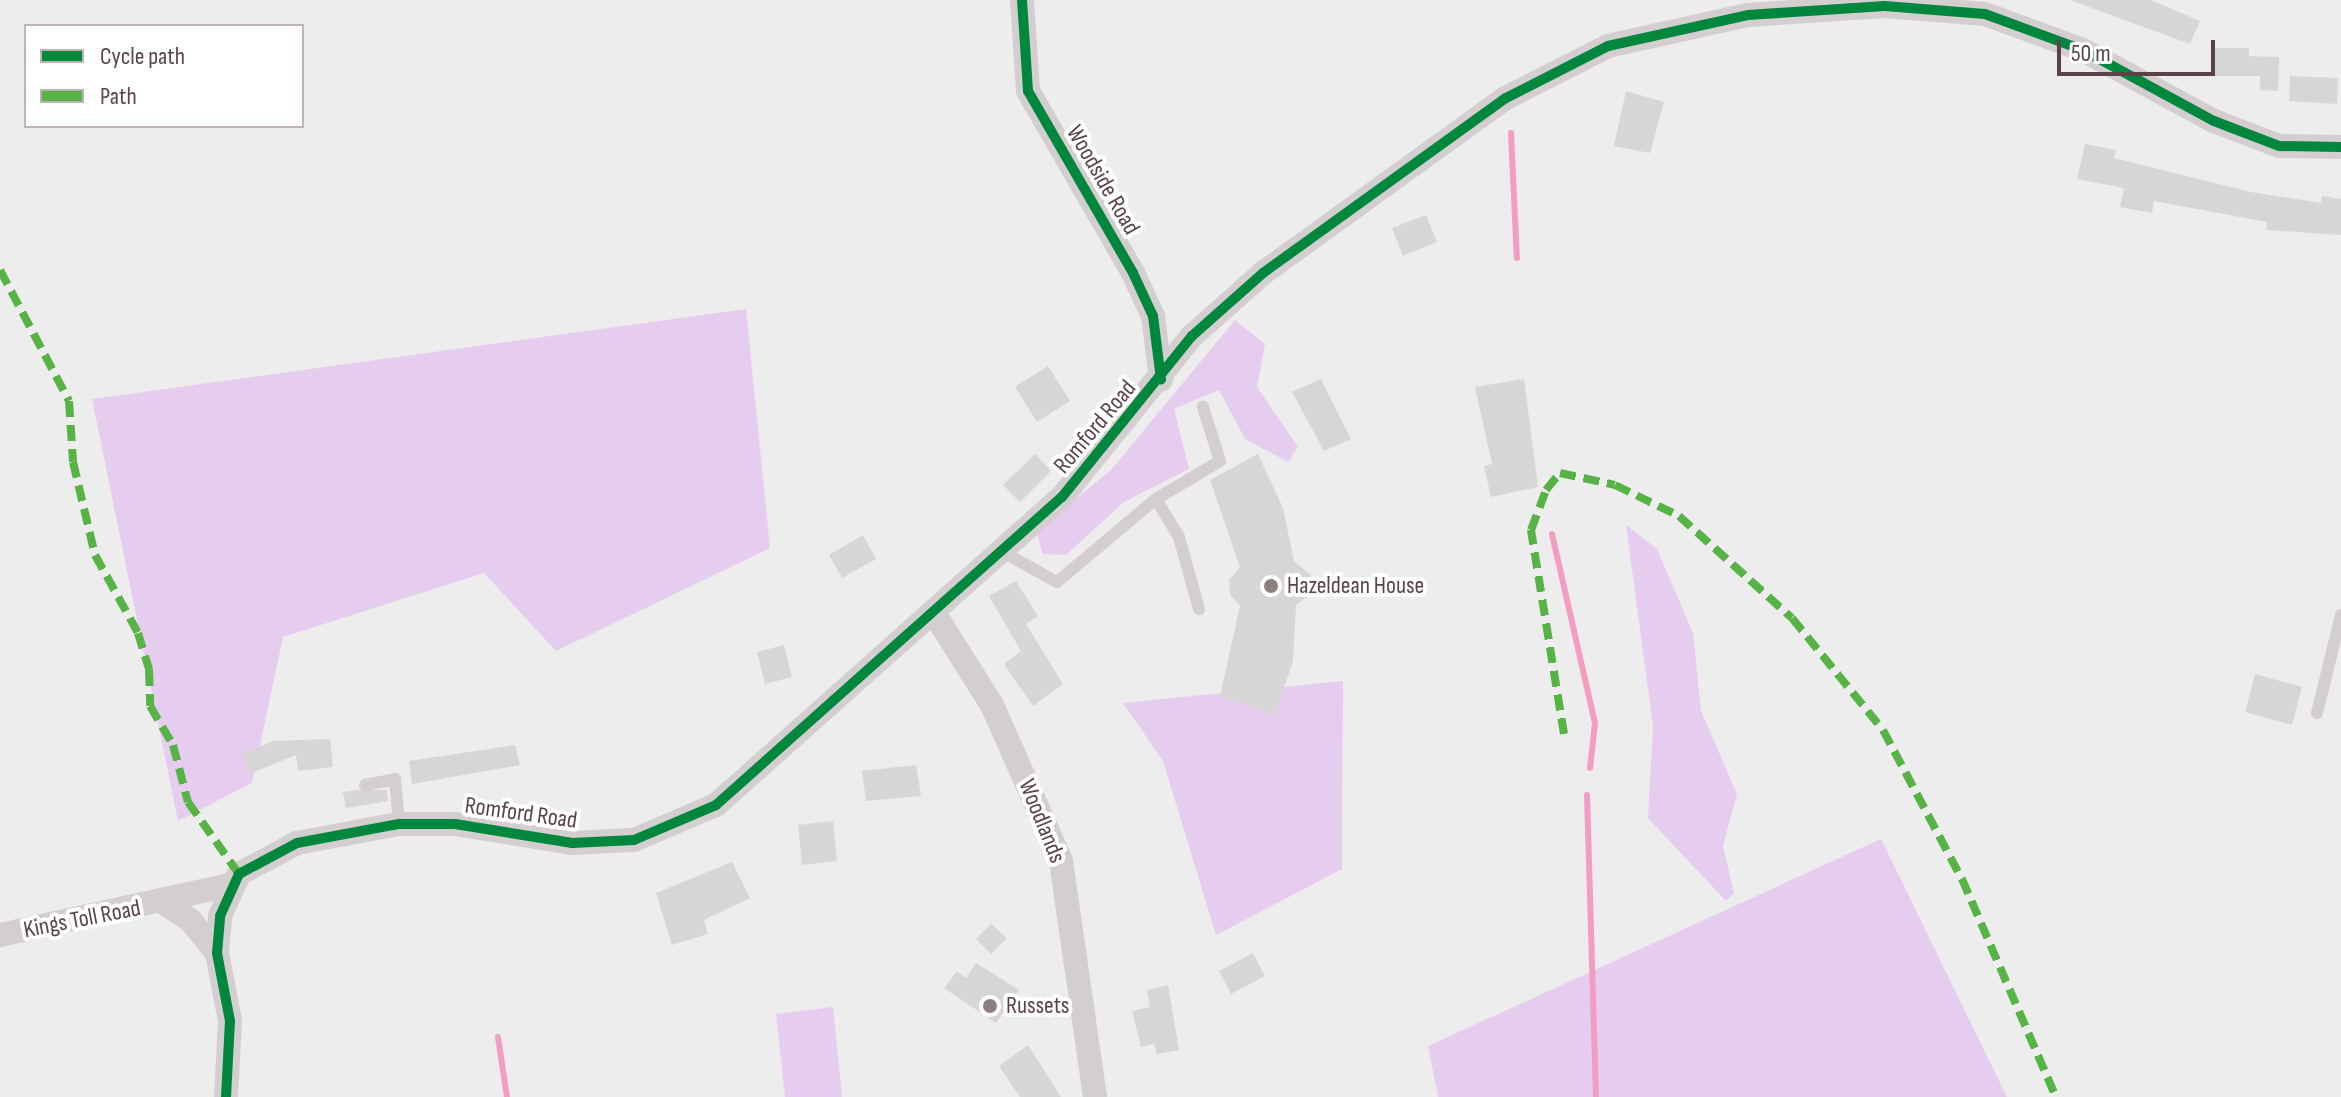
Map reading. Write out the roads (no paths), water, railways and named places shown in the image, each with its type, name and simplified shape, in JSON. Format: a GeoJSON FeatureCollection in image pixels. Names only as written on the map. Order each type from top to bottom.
{"type":"FeatureCollection","features":[{"type":"Feature","properties":{"kind":"street","name":"Woodside Road"},"geometry":{"type":"LineString","coordinates":[[1022,0],[1028,91],[1147,302],[1161,379]]}},
{"type":"Feature","properties":{"kind":"street","name":"Romford Road"},"geometry":{"type":"LineString","coordinates":[[229,885],[297,843],[399,824],[482,827],[572,843],[634,840],[671,828],[716,805],[1062,497],[1161,379],[1192,336],[1263,273],[1506,98],[1608,46],[1748,15],[1923,3],[1985,14],[2043,32],[2214,121],[2279,146],[2341,147]]}},
{"type":"Feature","properties":{"kind":"street","name":"Woodlands"},"geometry":{"type":"LineString","coordinates":[[934,613],[992,705],[1061,861],[1095,1097]]}},
{"type":"Feature","properties":{"kind":"street","name":"Kings Toll Road"},"geometry":{"type":"LineString","coordinates":[[0,935],[163,902],[229,885]]}},
{"type":"Feature","properties":{"kind":"street"},"geometry":{"type":"LineString","coordinates":[[226,1097],[230,1021],[217,953],[229,885]]}},
{"type":"Feature","properties":{"kind":"street","name":"Kings Toll Road"},"geometry":{"type":"LineString","coordinates":[[163,902],[191,921],[217,953]]}},
{"type":"Feature","properties":{"kind":"lane"},"geometry":{"type":"LineString","coordinates":[[1001,551],[1057,582],[1156,499],[1220,461],[1203,407]]}},
{"type":"Feature","properties":{"kind":"lane"},"geometry":{"type":"LineString","coordinates":[[1156,499],[1179,537],[1199,609]]}},
{"type":"Feature","properties":{"kind":"lane"},"geometry":{"type":"LineString","coordinates":[[2317,713],[2341,615]]}},
{"type":"Feature","properties":{"kind":"lane"},"geometry":{"type":"LineString","coordinates":[[365,785],[395,779],[399,824]]}},
{"type":"Feature","properties":{"kind":"waterway"},"geometry":{"type":"LineString","coordinates":[[1511,133],[1517,258]]}},
{"type":"Feature","properties":{"kind":"waterway"},"geometry":{"type":"LineString","coordinates":[[1552,534],[1595,723],[1590,768]]}},
{"type":"Feature","properties":{"kind":"waterway"},"geometry":{"type":"LineString","coordinates":[[1587,795],[1596,1097]]}},
{"type":"Feature","properties":{"kind":"waterway"},"geometry":{"type":"LineString","coordinates":[[498,1037],[507,1097]]}},
{"type":"Feature","properties":{"kind":"place","name":"Hazeldean House"},"geometry":{"type":"Point","coordinates":[1271,586]}},
{"type":"Feature","properties":{"kind":"place","name":"Russets"},"geometry":{"type":"Point","coordinates":[990,1006]}}]}
